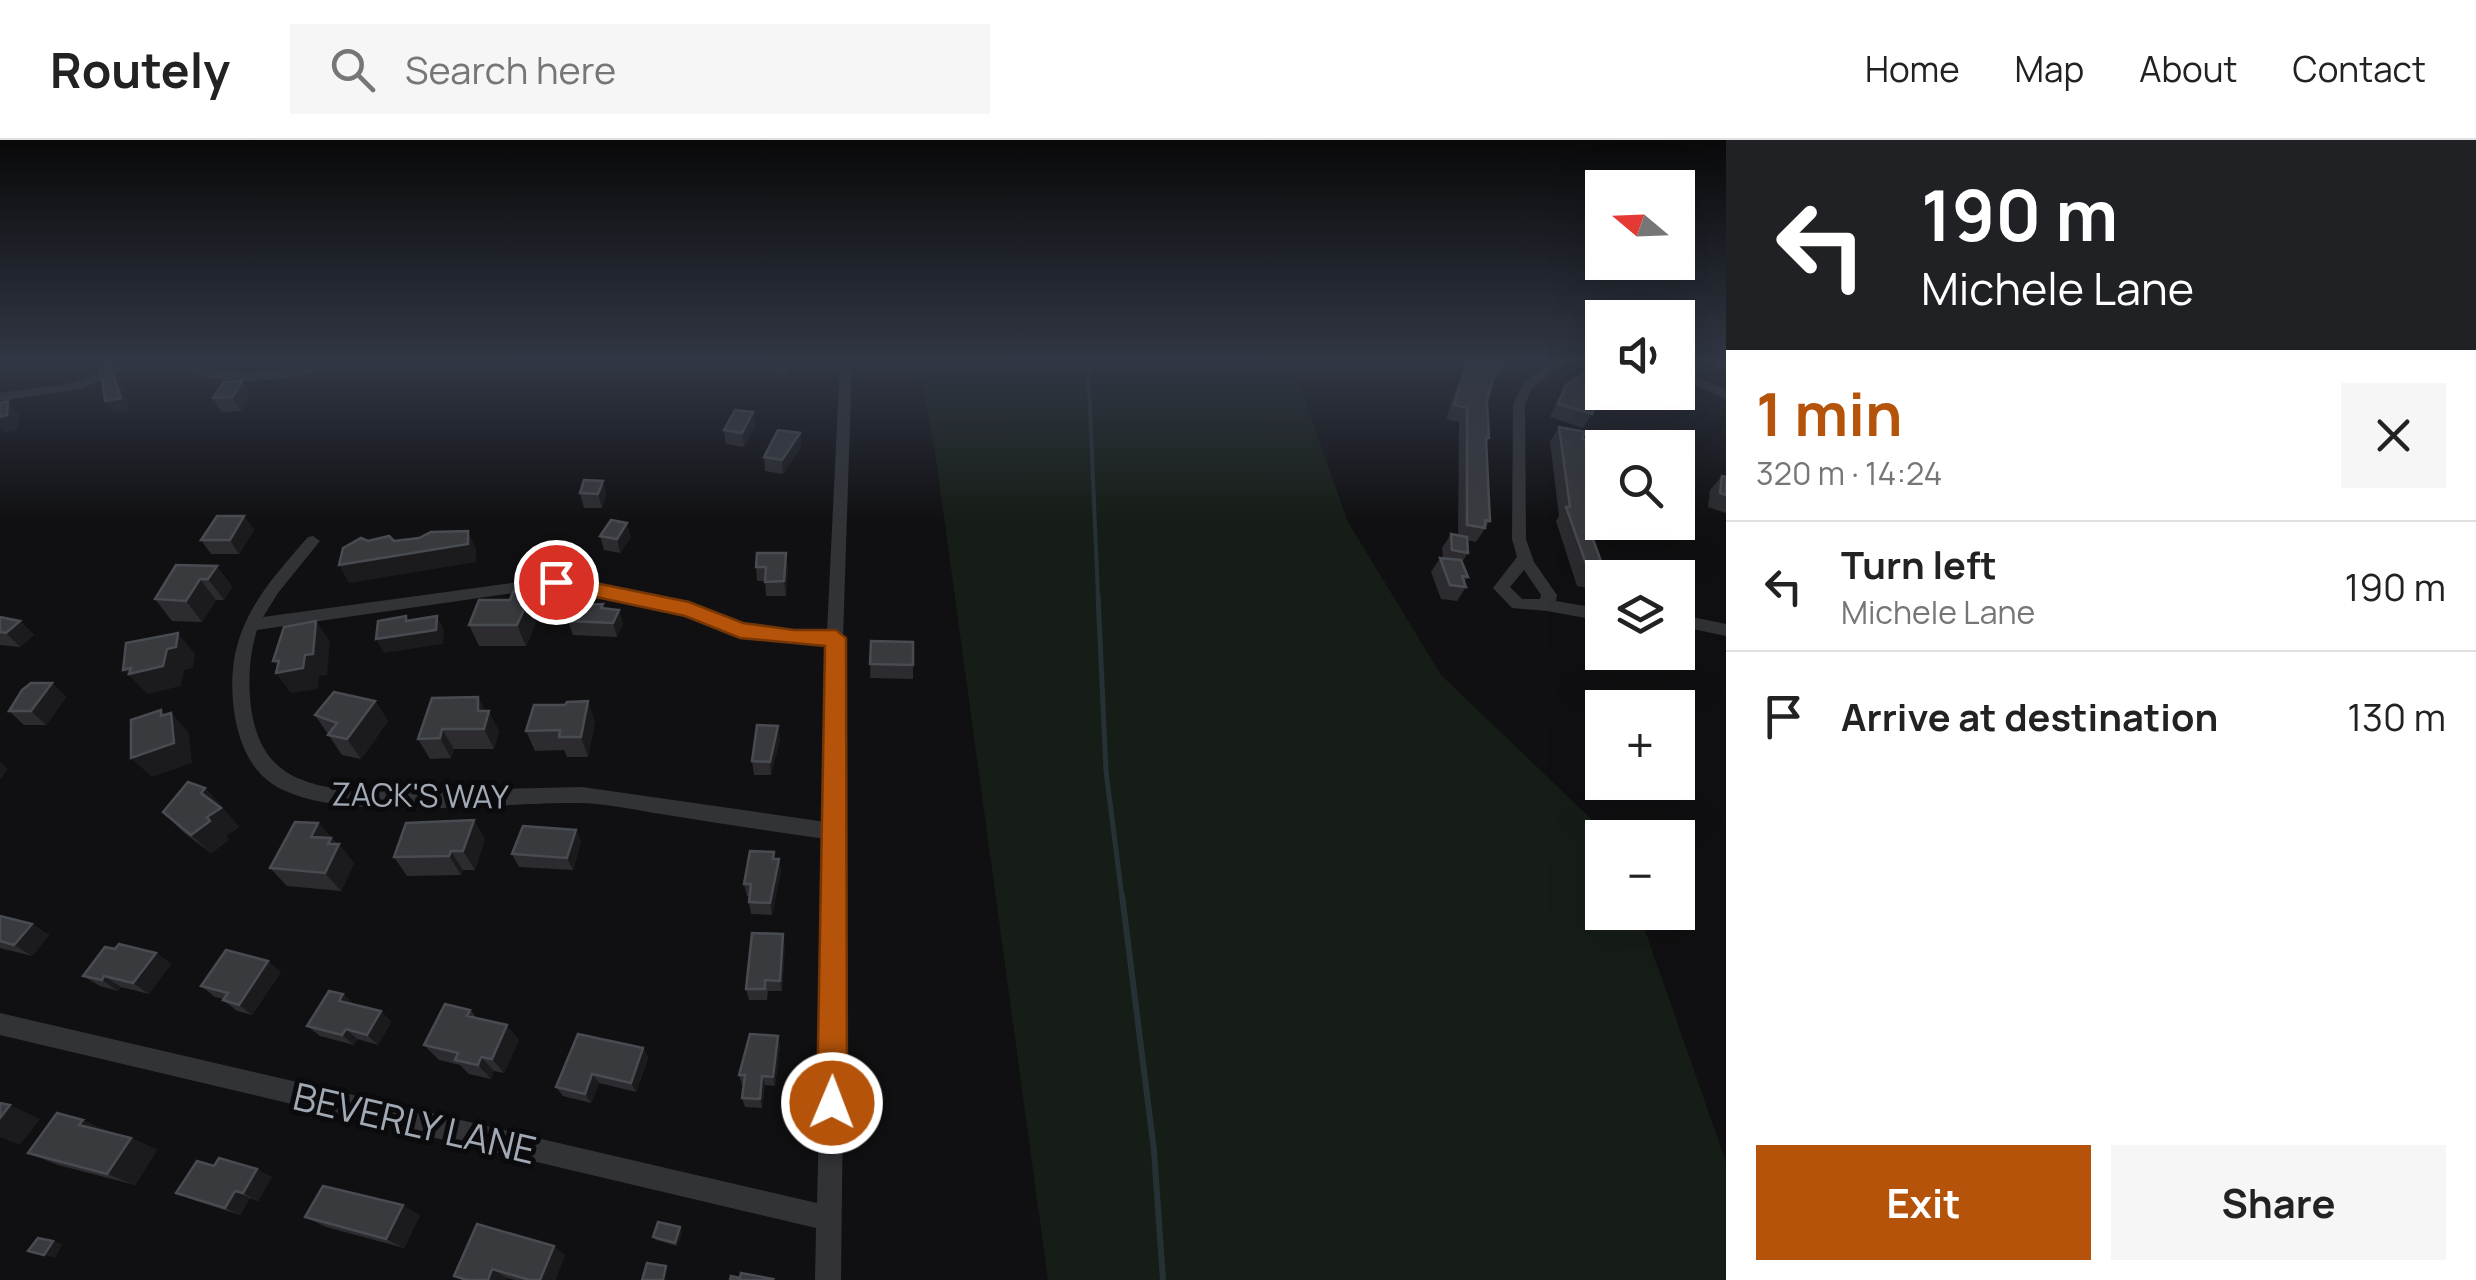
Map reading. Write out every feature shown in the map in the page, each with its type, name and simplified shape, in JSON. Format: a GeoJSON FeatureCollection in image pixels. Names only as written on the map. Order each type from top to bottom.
{"type":"FeatureCollection","features":[{"type":"Feature","properties":{"kind":"street"},"geometry":{"type":"LineString","coordinates":[[828,1280],[836,638],[844,415]]}},
{"type":"Feature","properties":{"kind":"street"},"geometry":{"type":"LineString","coordinates":[[1518,415],[1519,539],[1525,558],[1549,595],[1548,605]]}},
{"type":"Feature","properties":{"kind":"street","name":"ZACK'S WAY"},"geometry":{"type":"LineString","coordinates":[[313,541],[269,594],[250,625],[242,648],[240,672],[243,729],[259,765],[297,788],[331,798],[364,800],[582,795],[836,832]]}},
{"type":"Feature","properties":{"kind":"street"},"geometry":{"type":"LineString","coordinates":[[1525,558],[1501,588],[1518,604],[1585,612]]}},
{"type":"Feature","properties":{"kind":"street"},"geometry":{"type":"LineString","coordinates":[[250,625],[556,582],[689,609],[740,630],[794,638],[836,638]]}},
{"type":"Feature","properties":{"kind":"street"},"geometry":{"type":"LineString","coordinates":[[1695,624],[1726,630]]}},
{"type":"Feature","properties":{"kind":"street","name":"BEVERLY LANE"},"geometry":{"type":"LineString","coordinates":[[0,1024],[830,1219]]}},
{"type":"Feature","properties":{"kind":"shaded area"},"geometry":{"type":"Polygon","coordinates":[[[928,415],[1310,415],[1348,522],[1441,675],[1592,820],[1585,820],[1585,930],[1645,930],[1726,1162],[1726,1280],[1048,1280],[928,415]]]}},
{"type":"Feature","properties":{"kind":"building"},"geometry":{"type":"Polygon","coordinates":[[[732,415],[751,415],[742,433],[724,430],[732,415]]]}},
{"type":"Feature","properties":{"kind":"building"},"geometry":{"type":"Polygon","coordinates":[[[1467,415],[1488,415],[1490,521],[1485,520],[1485,528],[1467,525],[1467,415]]]}},
{"type":"Feature","properties":{"kind":"building"},"geometry":{"type":"Polygon","coordinates":[[[1559,427],[1585,432],[1585,540],[1593,540],[1601,560],[1585,561],[1566,507],[1570,507],[1559,427]]]}},
{"type":"Feature","properties":{"kind":"building"},"geometry":{"type":"Polygon","coordinates":[[[778,430],[800,433],[782,460],[764,457],[778,430]]]}},
{"type":"Feature","properties":{"kind":"building"},"geometry":{"type":"Polygon","coordinates":[[[1722,476],[1726,477],[1726,495],[1720,493],[1722,476]]]}},
{"type":"Feature","properties":{"kind":"building"},"geometry":{"type":"Polygon","coordinates":[[[584,480],[603,481],[598,494],[580,493],[584,480]]]}},
{"type":"Feature","properties":{"kind":"building"},"geometry":{"type":"Polygon","coordinates":[[[217,516],[244,516],[230,540],[201,540],[217,516]]]}},
{"type":"Feature","properties":{"kind":"building"},"geometry":{"type":"Polygon","coordinates":[[[611,520],[627,523],[617,539],[600,536],[611,520]]]}},
{"type":"Feature","properties":{"kind":"building"},"geometry":{"type":"Polygon","coordinates":[[[468,531],[468,544],[339,565],[343,548],[361,538],[368,541],[389,536],[394,541],[431,532],[468,531]]]}},
{"type":"Feature","properties":{"kind":"building"},"geometry":{"type":"Polygon","coordinates":[[[1451,534],[1467,537],[1468,553],[1452,550],[1451,534]]]}},
{"type":"Feature","properties":{"kind":"building"},"geometry":{"type":"Polygon","coordinates":[[[757,553],[786,553],[784,581],[765,582],[766,567],[756,567],[757,553]]]}},
{"type":"Feature","properties":{"kind":"building"},"geometry":{"type":"Polygon","coordinates":[[[1440,558],[1461,560],[1468,577],[1462,576],[1466,587],[1450,585],[1440,558]]]}},
{"type":"Feature","properties":{"kind":"building"},"geometry":{"type":"Polygon","coordinates":[[[176,565],[217,566],[208,579],[200,579],[186,601],[155,599],[176,565]]]}},
{"type":"Feature","properties":{"kind":"building"},"geometry":{"type":"Polygon","coordinates":[[[513,592],[532,592],[517,625],[469,625],[479,600],[510,600],[513,592]]]}},
{"type":"Feature","properties":{"kind":"building"},"geometry":{"type":"Polygon","coordinates":[[[603,604],[601,608],[619,610],[613,623],[568,621],[576,605],[603,604]]]}},
{"type":"Feature","properties":{"kind":"building"},"geometry":{"type":"Polygon","coordinates":[[[406,616],[406,621],[437,616],[436,630],[376,639],[378,621],[406,616]]]}},
{"type":"Feature","properties":{"kind":"building"},"geometry":{"type":"Polygon","coordinates":[[[0,617],[20,621],[6,633],[0,632],[0,617]]]}},
{"type":"Feature","properties":{"kind":"building"},"geometry":{"type":"Polygon","coordinates":[[[316,621],[313,654],[305,655],[303,668],[276,673],[279,661],[273,661],[284,627],[316,621]]]}},
{"type":"Feature","properties":{"kind":"building"},"geometry":{"type":"Polygon","coordinates":[[[178,633],[176,647],[167,649],[163,666],[129,674],[131,668],[123,670],[126,643],[178,633]]]}},
{"type":"Feature","properties":{"kind":"building"},"geometry":{"type":"Polygon","coordinates":[[[871,641],[913,642],[913,665],[870,664],[871,641]]]}},
{"type":"Feature","properties":{"kind":"building"},"geometry":{"type":"Polygon","coordinates":[[[31,683],[52,683],[31,711],[9,711],[22,690],[31,683]]]}},
{"type":"Feature","properties":{"kind":"building"},"geometry":{"type":"Polygon","coordinates":[[[334,692],[375,701],[347,739],[328,735],[337,723],[315,715],[334,692]]]}},
{"type":"Feature","properties":{"kind":"building"},"geometry":{"type":"Polygon","coordinates":[[[478,697],[478,711],[489,711],[484,729],[442,729],[440,738],[418,739],[432,698],[478,697]]]}},
{"type":"Feature","properties":{"kind":"building"},"geometry":{"type":"Polygon","coordinates":[[[588,701],[581,737],[559,737],[560,730],[526,731],[534,705],[588,701]]]}},
{"type":"Feature","properties":{"kind":"building"},"geometry":{"type":"Polygon","coordinates":[[[161,710],[161,716],[171,713],[174,743],[131,758],[131,720],[161,710]]]}},
{"type":"Feature","properties":{"kind":"building"},"geometry":{"type":"Polygon","coordinates":[[[757,725],[778,726],[770,762],[752,761],[757,725]]]}},
{"type":"Feature","properties":{"kind":"building"},"geometry":{"type":"Polygon","coordinates":[[[188,782],[205,788],[201,793],[221,808],[191,835],[163,812],[188,782]]]}},
{"type":"Feature","properties":{"kind":"building"},"geometry":{"type":"Polygon","coordinates":[[[474,820],[463,851],[451,851],[449,856],[394,857],[406,823],[474,820]]]}},
{"type":"Feature","properties":{"kind":"building"},"geometry":{"type":"Polygon","coordinates":[[[295,822],[318,823],[311,837],[331,838],[328,844],[339,844],[325,873],[270,868],[295,822]]]}},
{"type":"Feature","properties":{"kind":"building"},"geometry":{"type":"Polygon","coordinates":[[[523,826],[576,830],[567,858],[512,854],[523,826]]]}},
{"type":"Feature","properties":{"kind":"building"},"geometry":{"type":"Polygon","coordinates":[[[750,851],[774,852],[773,859],[779,859],[770,903],[749,902],[751,884],[744,884],[750,851]]]}},
{"type":"Feature","properties":{"kind":"building"},"geometry":{"type":"Polygon","coordinates":[[[0,916],[32,924],[14,945],[0,941],[0,916]]]}},
{"type":"Feature","properties":{"kind":"building"},"geometry":{"type":"Polygon","coordinates":[[[752,933],[783,934],[780,981],[765,980],[765,989],[746,989],[752,933]]]}},
{"type":"Feature","properties":{"kind":"building"},"geometry":{"type":"Polygon","coordinates":[[[119,944],[156,953],[133,983],[83,976],[105,947],[115,949],[119,944]]]}},
{"type":"Feature","properties":{"kind":"building"},"geometry":{"type":"Polygon","coordinates":[[[226,950],[268,961],[239,1005],[223,1000],[228,993],[201,986],[226,950]]]}},
{"type":"Feature","properties":{"kind":"building"},"geometry":{"type":"Polygon","coordinates":[[[329,991],[343,994],[339,1001],[381,1011],[367,1035],[346,1029],[342,1035],[307,1026],[329,991]]]}},
{"type":"Feature","properties":{"kind":"building"},"geometry":{"type":"Polygon","coordinates":[[[445,1004],[470,1010],[467,1016],[507,1025],[492,1059],[481,1057],[478,1065],[455,1060],[458,1053],[424,1045],[445,1004]]]}},
{"type":"Feature","properties":{"kind":"building"},"geometry":{"type":"Polygon","coordinates":[[[578,1034],[643,1048],[631,1083],[592,1074],[585,1094],[556,1087],[578,1034]]]}},
{"type":"Feature","properties":{"kind":"building"},"geometry":{"type":"Polygon","coordinates":[[[750,1034],[778,1036],[773,1077],[762,1076],[760,1099],[742,1098],[745,1075],[739,1075],[750,1034]]]}},
{"type":"Feature","properties":{"kind":"building"},"geometry":{"type":"Polygon","coordinates":[[[0,1103],[10,1105],[0,1118],[0,1103]]]}},
{"type":"Feature","properties":{"kind":"building"},"geometry":{"type":"Polygon","coordinates":[[[57,1113],[83,1120],[79,1125],[131,1138],[107,1174],[28,1153],[57,1113]]]}},
{"type":"Feature","properties":{"kind":"building"},"geometry":{"type":"Polygon","coordinates":[[[219,1158],[257,1169],[243,1193],[235,1191],[225,1208],[176,1193],[197,1161],[214,1166],[219,1158]]]}},
{"type":"Feature","properties":{"kind":"building"},"geometry":{"type":"Polygon","coordinates":[[[323,1186],[403,1205],[386,1239],[305,1217],[323,1186]]]}},
{"type":"Feature","properties":{"kind":"building"},"geometry":{"type":"Polygon","coordinates":[[[658,1222],[680,1227],[675,1243],[653,1237],[658,1222]]]}},
{"type":"Feature","properties":{"kind":"building"},"geometry":{"type":"Polygon","coordinates":[[[477,1224],[554,1246],[540,1280],[492,1269],[488,1280],[454,1276],[477,1224]]]}},
{"type":"Feature","properties":{"kind":"building"},"geometry":{"type":"Polygon","coordinates":[[[38,1238],[53,1241],[44,1255],[28,1251],[38,1238]]]}},
{"type":"Feature","properties":{"kind":"building"},"geometry":{"type":"Polygon","coordinates":[[[647,1263],[666,1266],[663,1280],[642,1280],[647,1263]]]}},
{"type":"Feature","properties":{"kind":"building"},"geometry":{"type":"Polygon","coordinates":[[[741,1273],[773,1279],[730,1280],[731,1276],[740,1278],[741,1273]]]}},
{"type":"Feature","properties":{"kind":"waterway"},"geometry":{"type":"LineString","coordinates":[[1090,415],[1098,597]]}},
{"type":"Feature","properties":{"kind":"waterway"},"geometry":{"type":"LineString","coordinates":[[1098,595],[1106,771],[1122,897]]}},
{"type":"Feature","properties":{"kind":"waterway"},"geometry":{"type":"LineString","coordinates":[[1122,895],[1154,1151],[1163,1280]]}},
{"type":"Feature","properties":{"kind":"route"},"geometry":{"type":"LineString","coordinates":[[556,582],[689,609],[740,630],[794,638],[836,638],[832,1103]]}}]}
